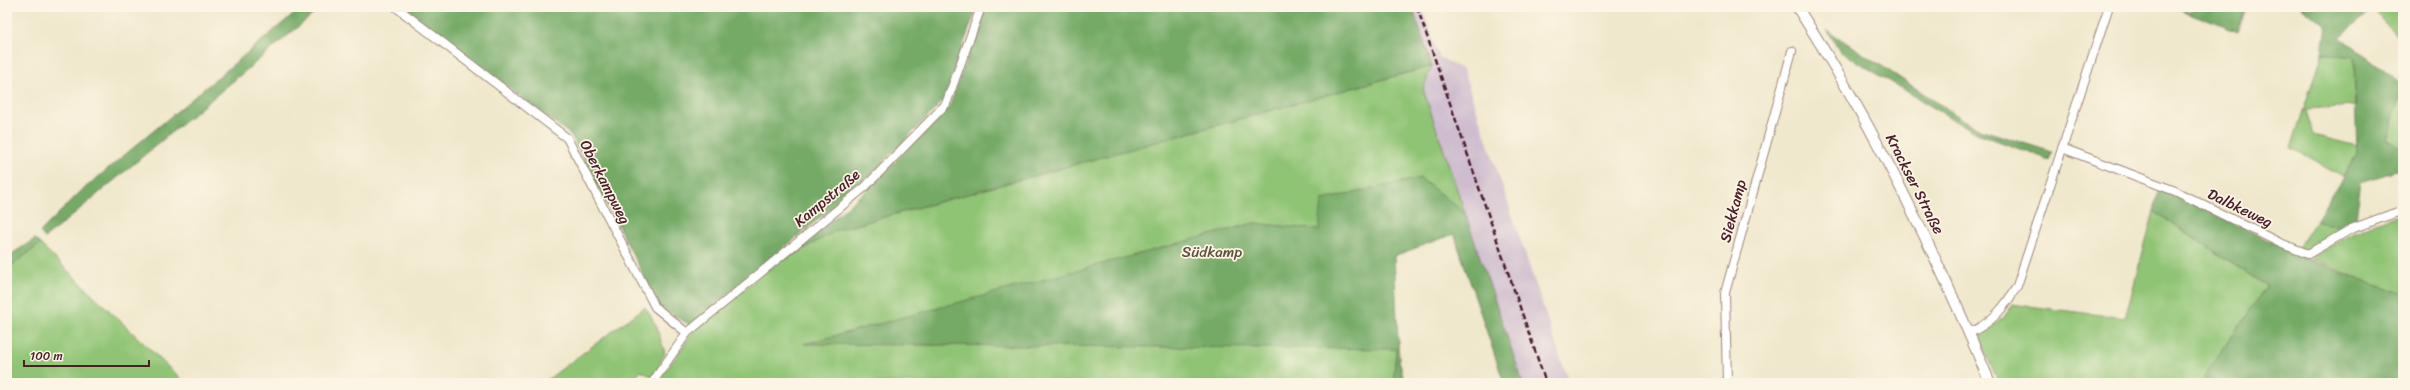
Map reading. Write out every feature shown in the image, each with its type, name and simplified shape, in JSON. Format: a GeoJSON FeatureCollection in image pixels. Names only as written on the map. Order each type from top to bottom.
{"type":"FeatureCollection","features":[{"type":"Feature","properties":{"kind":"street","name":"Oberkampweg"},"geometry":{"type":"LineString","coordinates":[[396,7],[567,138],[655,307],[687,333]]}},
{"type":"Feature","properties":{"kind":"street","name":"Kampstraße"},"geometry":{"type":"LineString","coordinates":[[652,383],[687,333],[865,187],[946,104],[981,7]]}},
{"type":"Feature","properties":{"kind":"street","name":"Krackser Straße"},"geometry":{"type":"LineString","coordinates":[[1797,7],[1864,118],[1914,213],[1969,333],[1990,383]]}},
{"type":"Feature","properties":{"kind":"street"},"geometry":{"type":"LineString","coordinates":[[1969,333],[1988,323],[2006,305],[2017,286],[2108,9]]}},
{"type":"Feature","properties":{"kind":"street","name":"Siekkamp"},"geometry":{"type":"LineString","coordinates":[[1727,383],[1725,293],[1792,51]]}},
{"type":"Feature","properties":{"kind":"street","name":"Dalbkeweg"},"geometry":{"type":"LineString","coordinates":[[2062,148],[2175,191],[2280,243],[2308,254],[2351,229],[2403,210]]}},
{"type":"Feature","properties":{"kind":"shaded area"},"geometry":{"type":"Polygon","coordinates":[[[1412,7],[1422,7],[1439,57],[1463,70],[1569,383],[1523,383],[1423,89],[1432,66],[1412,7]]]}},
{"type":"Feature","properties":{"kind":"green space"},"geometry":{"type":"Polygon","coordinates":[[[302,7],[322,7],[45,238],[40,232],[79,193],[302,7]]]}},
{"type":"Feature","properties":{"kind":"green space"},"geometry":{"type":"Polygon","coordinates":[[[402,7],[977,7],[943,101],[865,181],[690,325],[660,307],[571,135],[402,7]]]}},
{"type":"Feature","properties":{"kind":"green space"},"geometry":{"type":"Polygon","coordinates":[[[985,7],[1412,7],[1432,66],[837,230],[786,259],[868,189],[950,105],[985,7]]]}},
{"type":"Feature","properties":{"kind":"green space"},"geometry":{"type":"Polygon","coordinates":[[[2174,7],[2185,7],[2187,12],[2201,7],[2246,7],[2238,32],[2174,7]]]}},
{"type":"Feature","properties":{"kind":"green space"},"geometry":{"type":"Polygon","coordinates":[[[2301,7],[2375,7],[2340,37],[2403,85],[2387,139],[2403,148],[2403,169],[2361,182],[2355,225],[2344,229],[2316,221],[2357,154],[2354,57],[2322,53],[2326,26],[2301,7]]]}},
{"type":"Feature","properties":{"kind":"green space"},"geometry":{"type":"Polygon","coordinates":[[[2375,7],[2403,7],[2403,34],[2399,38],[2373,10],[2375,7]]]}},
{"type":"Feature","properties":{"kind":"green space"},"geometry":{"type":"Polygon","coordinates":[[[1827,30],[1976,128],[2052,152],[2049,160],[1974,132],[1841,52],[1827,30]]]}},
{"type":"Feature","properties":{"kind":"green space"},"geometry":{"type":"Polygon","coordinates":[[[2322,53],[2354,56],[2355,106],[2306,109],[2313,135],[2357,146],[2357,154],[2343,176],[2291,148],[2322,53]]]}},
{"type":"Feature","properties":{"kind":"green space","name":"Südkamp"},"geometry":{"type":"Polygon","coordinates":[[[1432,66],[1423,89],[1465,213],[1461,210],[1359,248],[1396,349],[1396,355],[1405,382],[657,383],[696,328],[774,265],[837,230],[1432,66]]]}},
{"type":"Feature","properties":{"kind":"green space"},"geometry":{"type":"Polygon","coordinates":[[[2403,85],[2403,148],[2387,140],[2403,85]]]}},
{"type":"Feature","properties":{"kind":"green space"},"geometry":{"type":"Polygon","coordinates":[[[1420,178],[1465,213],[1523,383],[1504,383],[1454,234],[1394,256],[1399,360],[1405,383],[1393,383],[1396,349],[804,344],[1254,223],[1319,230],[1322,200],[1420,178]]]}},
{"type":"Feature","properties":{"kind":"green space"},"geometry":{"type":"Polygon","coordinates":[[[2159,189],[2179,196],[2261,237],[2346,275],[2403,293],[2403,383],[2224,383],[2203,378],[2267,286],[2154,211],[2159,189]]]}},
{"type":"Feature","properties":{"kind":"green space"},"geometry":{"type":"Polygon","coordinates":[[[2154,211],[2267,286],[2203,378],[2224,383],[1999,383],[1978,337],[2002,319],[2012,304],[2125,318],[2154,211]]]}},
{"type":"Feature","properties":{"kind":"green space"},"geometry":{"type":"Polygon","coordinates":[[[2403,214],[2403,293],[2370,284],[2311,258],[2356,232],[2378,222],[2403,214]]]}},
{"type":"Feature","properties":{"kind":"green space"},"geometry":{"type":"Polygon","coordinates":[[[2316,221],[2344,229],[2308,251],[2298,248],[2316,221]]]}},
{"type":"Feature","properties":{"kind":"green space"},"geometry":{"type":"Polygon","coordinates":[[[35,239],[40,244],[7,269],[7,257],[35,239]]]}},
{"type":"Feature","properties":{"kind":"green space"},"geometry":{"type":"Polygon","coordinates":[[[40,244],[185,383],[7,383],[7,269],[40,244]]]}},
{"type":"Feature","properties":{"kind":"green space"},"geometry":{"type":"Polygon","coordinates":[[[645,307],[656,325],[665,353],[653,377],[641,371],[631,383],[543,383],[645,307]]]}},
{"type":"Feature","properties":{"kind":"railway"},"geometry":{"type":"LineString","coordinates":[[1417,7],[1546,383]]}}]}
